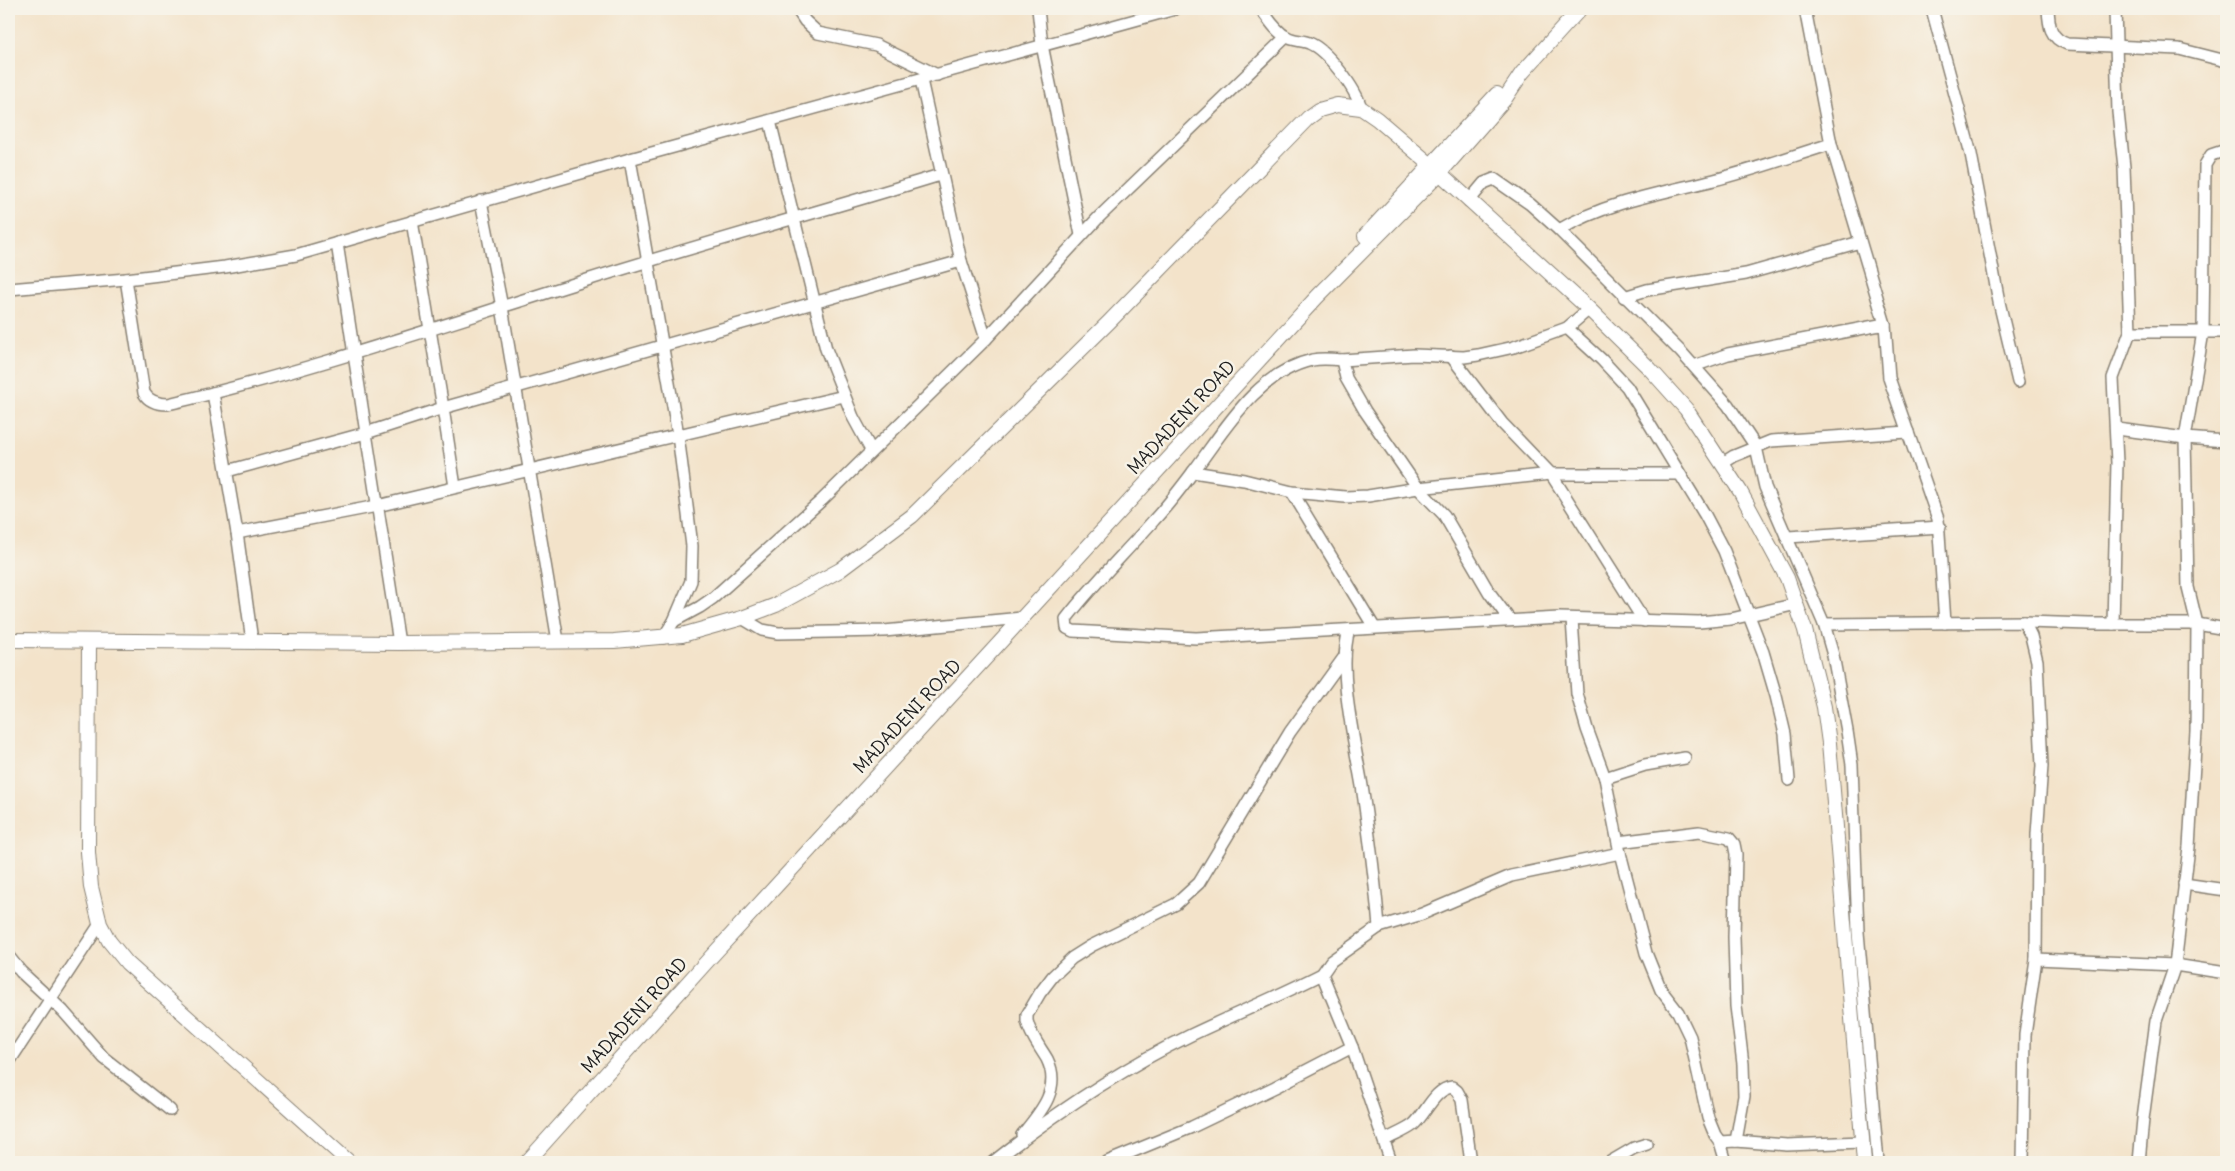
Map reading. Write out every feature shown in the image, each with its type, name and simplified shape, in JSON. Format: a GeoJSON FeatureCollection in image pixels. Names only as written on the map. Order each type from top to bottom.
{"type":"FeatureCollection","features":[{"type":"Feature","properties":{"kind":"street"},"geometry":{"type":"LineString","coordinates":[[797,9],[805,21],[818,33],[876,45],[937,76]]}},
{"type":"Feature","properties":{"kind":"street"},"geometry":{"type":"LineString","coordinates":[[1038,9],[1042,45],[1081,235]]}},
{"type":"Feature","properties":{"kind":"street"},"geometry":{"type":"LineString","coordinates":[[9,289],[126,279],[234,266],[296,255],[630,159],[1175,9]]}},
{"type":"Feature","properties":{"kind":"street"},"geometry":{"type":"LineString","coordinates":[[1261,9],[1286,37],[1310,43],[1316,47],[1350,84],[1361,108]]}},
{"type":"Feature","properties":{"kind":"street","name":"MADADENI ROAD"},"geometry":{"type":"LineString","coordinates":[[527,1162],[710,958],[1317,297],[1435,169],[1504,100],[1522,73],[1580,9]]}},
{"type":"Feature","properties":{"kind":"street"},"geometry":{"type":"LineString","coordinates":[[1805,9],[1831,144],[1886,324],[1889,378],[1931,495],[1940,527],[1945,623]]}},
{"type":"Feature","properties":{"kind":"street"},"geometry":{"type":"LineString","coordinates":[[1932,9],[1971,154],[1999,302],[2018,382]]}},
{"type":"Feature","properties":{"kind":"street"},"geometry":{"type":"LineString","coordinates":[[2048,9],[2050,30],[2059,41],[2067,44],[2179,49],[2226,61]]}},
{"type":"Feature","properties":{"kind":"street"},"geometry":{"type":"LineString","coordinates":[[2113,624],[2117,495],[2113,378],[2130,332],[2126,188],[2118,112],[2116,9]]}},
{"type":"Feature","properties":{"kind":"street"},"geometry":{"type":"LineString","coordinates":[[674,620],[700,607],[733,581],[822,500],[986,339],[1081,235],[1286,37]]}},
{"type":"Feature","properties":{"kind":"street"},"geometry":{"type":"LineString","coordinates":[[921,80],[940,175],[961,261],[986,339]]}},
{"type":"Feature","properties":{"kind":"street"},"geometry":{"type":"LineString","coordinates":[[9,640],[399,643],[664,638],[742,618],[776,605],[840,570],[912,516],[1123,308],[1308,118],[1326,107],[1336,105],[1361,108],[1435,169],[1589,309],[1650,369],[1686,409],[1723,464],[1752,510],[1787,578],[1797,604],[1824,707],[1829,743],[1864,1162]]}},
{"type":"Feature","properties":{"kind":"street"},"geometry":{"type":"LineString","coordinates":[[770,122],[826,349],[844,396],[871,450]]}},
{"type":"Feature","properties":{"kind":"street"},"geometry":{"type":"LineString","coordinates":[[1559,230],[1579,218],[1601,209],[1717,179],[1831,144]]}},
{"type":"Feature","properties":{"kind":"street"},"geometry":{"type":"LineString","coordinates":[[2139,1162],[2156,1022],[2175,965],[2189,847],[2196,731],[2197,624],[2188,587],[2185,438],[2203,332],[2205,165],[2211,156],[2226,150]]}},
{"type":"Feature","properties":{"kind":"street"},"geometry":{"type":"LineString","coordinates":[[630,159],[664,347],[678,435],[692,546],[693,571],[688,591],[664,638]]}},
{"type":"Feature","properties":{"kind":"street"},"geometry":{"type":"LineString","coordinates":[[126,279],[144,393],[148,399],[159,404],[168,404],[240,387],[430,331],[502,306],[648,261],[795,220],[940,175]]}},
{"type":"Feature","properties":{"kind":"street"},"geometry":{"type":"LineString","coordinates":[[1469,201],[1487,181],[1497,180],[1530,204],[1559,230],[1694,366],[1728,405],[1756,447],[1765,487],[1824,624],[1833,655],[1851,751],[1858,932],[1878,1162]]}},
{"type":"Feature","properties":{"kind":"street"},"geometry":{"type":"LineString","coordinates":[[481,201],[502,306],[558,640]]}},
{"type":"Feature","properties":{"kind":"street"},"geometry":{"type":"LineString","coordinates":[[412,221],[455,487]]}},
{"type":"Feature","properties":{"kind":"street"},"geometry":{"type":"LineString","coordinates":[[1624,297],[1646,290],[1746,274],[1860,242]]}},
{"type":"Feature","properties":{"kind":"street"},"geometry":{"type":"LineString","coordinates":[[337,243],[366,433],[391,578],[399,643]]}},
{"type":"Feature","properties":{"kind":"street"},"geometry":{"type":"LineString","coordinates":[[227,471],[366,433],[515,386],[664,347],[961,261]]}},
{"type":"Feature","properties":{"kind":"street"},"geometry":{"type":"LineString","coordinates":[[1589,309],[1567,328],[1514,347],[1464,358],[1451,356],[1398,356],[1342,360],[1322,358],[1303,363],[1286,371],[1266,385],[1228,422],[1193,472],[1155,519],[1066,619],[1067,628],[1073,631],[1196,638],[1510,619],[1559,618],[1572,620],[1699,622],[1749,616],[1797,604]]}},
{"type":"Feature","properties":{"kind":"street"},"geometry":{"type":"LineString","coordinates":[[1694,366],[1728,354],[1886,324]]}},
{"type":"Feature","properties":{"kind":"street"},"geometry":{"type":"LineString","coordinates":[[1567,328],[1602,360],[1627,387],[1724,551],[1749,616],[1776,696],[1785,734],[1789,780]]}},
{"type":"Feature","properties":{"kind":"street"},"geometry":{"type":"LineString","coordinates":[[2130,332],[2226,332]]}},
{"type":"Feature","properties":{"kind":"street"},"geometry":{"type":"LineString","coordinates":[[1451,356],[1502,423],[1550,474],[1644,622]]}},
{"type":"Feature","properties":{"kind":"street"},"geometry":{"type":"LineString","coordinates":[[1342,360],[1346,378],[1353,392],[1418,488],[1444,514],[1489,592],[1510,619]]}},
{"type":"Feature","properties":{"kind":"street"},"geometry":{"type":"LineString","coordinates":[[214,393],[237,533],[252,641]]}},
{"type":"Feature","properties":{"kind":"street"},"geometry":{"type":"LineString","coordinates":[[237,533],[378,506],[844,396]]}},
{"type":"Feature","properties":{"kind":"street"},"geometry":{"type":"LineString","coordinates":[[2116,429],[2226,441]]}},
{"type":"Feature","properties":{"kind":"street"},"geometry":{"type":"LineString","coordinates":[[1723,464],[1734,456],[1762,444],[1780,440],[1908,432]]}},
{"type":"Feature","properties":{"kind":"street"},"geometry":{"type":"LineString","coordinates":[[1193,472],[1244,480],[1292,492],[1345,496],[1368,496],[1418,488],[1550,474],[1680,474]]}},
{"type":"Feature","properties":{"kind":"street"},"geometry":{"type":"LineString","coordinates":[[1292,492],[1374,627]]}},
{"type":"Feature","properties":{"kind":"street"},"geometry":{"type":"LineString","coordinates":[[1788,537],[1940,527]]}},
{"type":"Feature","properties":{"kind":"street"},"geometry":{"type":"LineString","coordinates":[[742,618],[762,630],[778,633],[884,631],[1022,618]]}},
{"type":"Feature","properties":{"kind":"street"},"geometry":{"type":"LineString","coordinates":[[1572,620],[1577,694],[1587,729],[1605,778],[1619,847],[1650,965],[1660,990],[1678,1012],[1690,1037],[1708,1118],[1720,1142],[1726,1162]]}},
{"type":"Feature","properties":{"kind":"street"},"geometry":{"type":"LineString","coordinates":[[2023,1162],[2025,1035],[2036,959],[2037,834],[2042,766],[2037,661],[2031,636],[2024,622]]}},
{"type":"Feature","properties":{"kind":"street"},"geometry":{"type":"LineString","coordinates":[[1824,624],[2024,622],[2197,624],[2226,629]]}},
{"type":"Feature","properties":{"kind":"street"},"geometry":{"type":"LineString","coordinates":[[1349,630],[1345,656],[1346,678],[1379,927]]}},
{"type":"Feature","properties":{"kind":"street"},"geometry":{"type":"LineString","coordinates":[[89,642],[88,852],[91,887],[100,924],[109,942],[127,963],[350,1162]]}},
{"type":"Feature","properties":{"kind":"street"},"geometry":{"type":"LineString","coordinates":[[1009,1149],[1045,1105],[1052,1086],[1050,1067],[1027,1021],[1027,1015],[1040,993],[1053,976],[1072,958],[1091,946],[1176,904],[1200,883],[1286,739],[1345,656]]}},
{"type":"Feature","properties":{"kind":"street"},"geometry":{"type":"LineString","coordinates":[[1605,778],[1645,765],[1685,758]]}},
{"type":"Feature","properties":{"kind":"street"},"geometry":{"type":"LineString","coordinates":[[993,1162],[1096,1089],[1143,1061],[1190,1036],[1322,974],[1331,961],[1379,927],[1422,914],[1511,876],[1619,847],[1699,832],[1730,838],[1734,844],[1736,868],[1734,937],[1736,1006],[1743,1064],[1744,1096],[1736,1141]]}},
{"type":"Feature","properties":{"kind":"street"},"geometry":{"type":"LineString","coordinates":[[2184,884],[2226,890]]}},
{"type":"Feature","properties":{"kind":"street"},"geometry":{"type":"LineString","coordinates":[[9,1062],[100,924]]}},
{"type":"Feature","properties":{"kind":"street"},"geometry":{"type":"LineString","coordinates":[[9,958],[63,1011],[104,1058],[170,1110]]}},
{"type":"Feature","properties":{"kind":"street"},"geometry":{"type":"LineString","coordinates":[[2036,959],[2175,965],[2226,973]]}},
{"type":"Feature","properties":{"kind":"street"},"geometry":{"type":"LineString","coordinates":[[1322,974],[1352,1047],[1385,1140],[1390,1158],[1380,1162]]}},
{"type":"Feature","properties":{"kind":"street"},"geometry":{"type":"LineString","coordinates":[[1107,1162],[1192,1127],[1352,1047]]}},
{"type":"Feature","properties":{"kind":"street"},"geometry":{"type":"LineString","coordinates":[[1385,1140],[1413,1125],[1439,1093],[1445,1088],[1452,1087],[1457,1091],[1462,1100],[1471,1162]]}},
{"type":"Feature","properties":{"kind":"street"},"geometry":{"type":"LineString","coordinates":[[1720,1142],[1787,1144],[1862,1142]]}},
{"type":"Feature","properties":{"kind":"street"},"geometry":{"type":"LineString","coordinates":[[1610,1162],[1634,1148],[1647,1144]]}}]}
